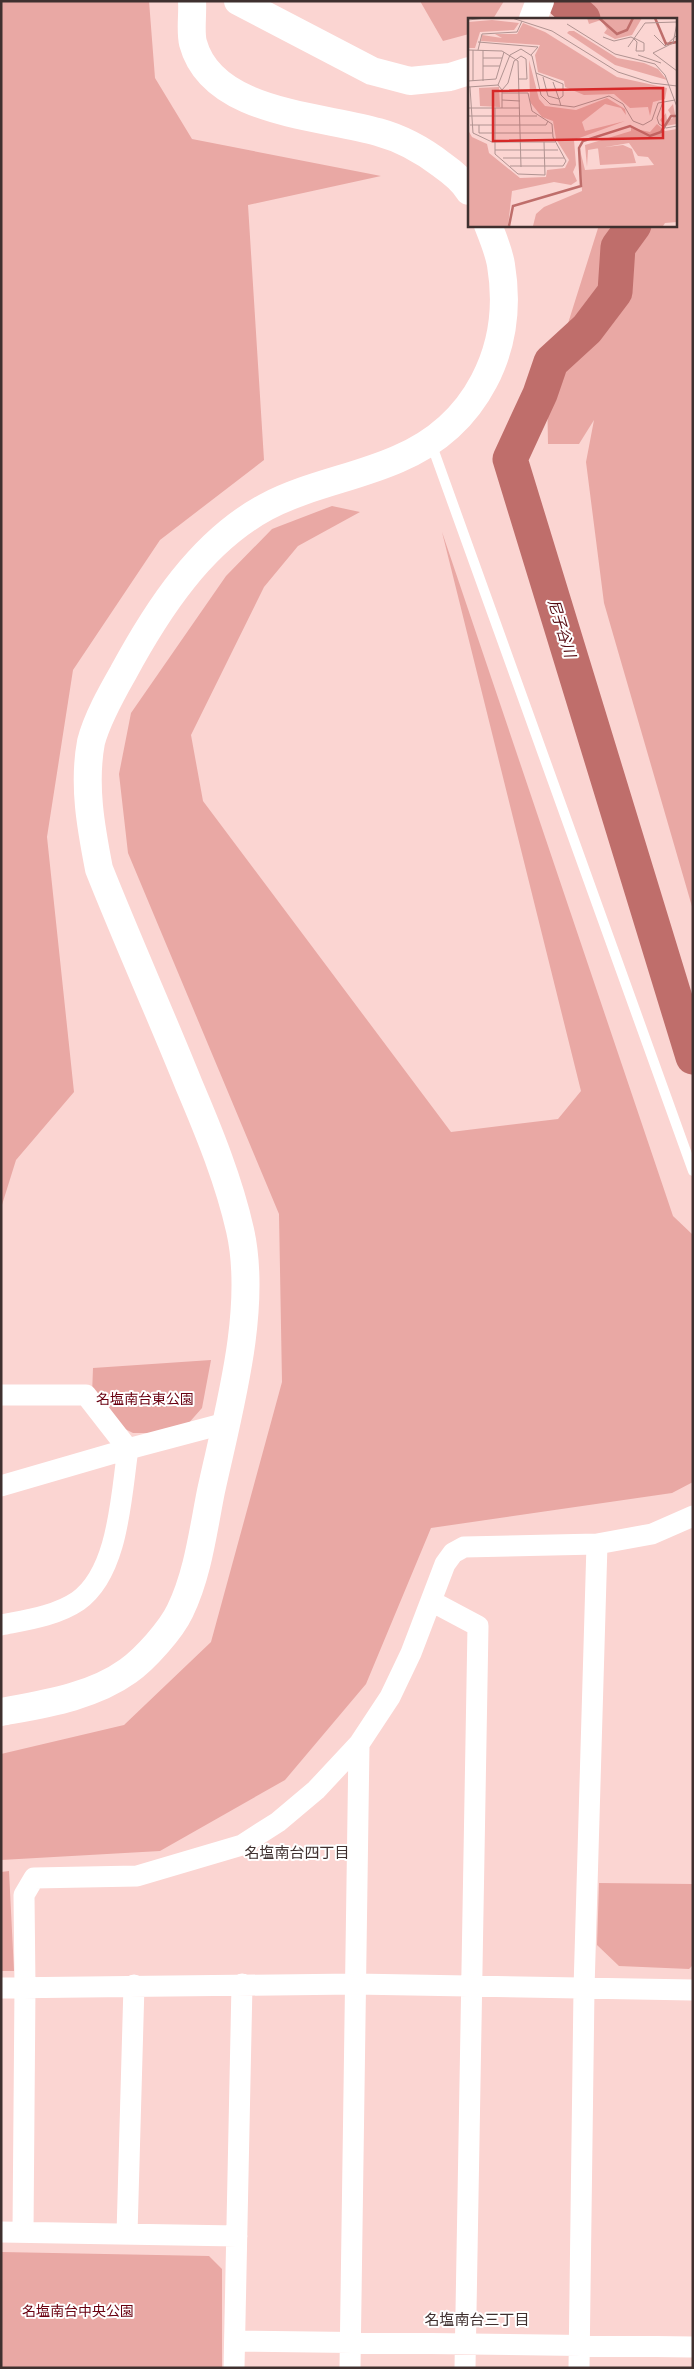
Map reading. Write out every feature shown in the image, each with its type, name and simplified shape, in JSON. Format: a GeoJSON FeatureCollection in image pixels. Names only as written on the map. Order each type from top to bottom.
{"type":"FeatureCollection","features":[{"type":"Feature","properties":{"kind":"main road"},"geometry":{"type":"LineString","coordinates":[[192,1],[193,43],[207,72],[230,92],[258,104],[380,133],[430,156],[449,170],[468,190]]}},
{"type":"Feature","properties":{"kind":"main road"},"geometry":{"type":"LineString","coordinates":[[238,1],[372,70],[410,81],[450,77],[468,71]]}},
{"type":"Feature","properties":{"kind":"main road"},"geometry":{"type":"LineString","coordinates":[[533,18],[540,1]]}},
{"type":"Feature","properties":{"kind":"main road"},"geometry":{"type":"LineString","coordinates":[[1,1712],[66,1699],[99,1687],[129,1671],[156,1643],[180,1612],[194,1572],[226,1423],[244,1314],[244,1266],[241,1232],[230,1193],[207,1128],[99,869],[91,830],[87,785],[92,742],[110,695],[152,623],[182,581],[210,550],[266,507],[329,482],[395,460],[431,442],[452,424],[469,404],[484,382],[496,356],[504,306],[501,262],[488,226]]}},
{"type":"Feature","properties":{"kind":"street"},"geometry":{"type":"LineString","coordinates":[[1,1395],[86,1395],[128,1449],[115,1542],[104,1568],[78,1601],[42,1616],[1,1625]]}},
{"type":"Feature","properties":{"kind":"street"},"geometry":{"type":"LineString","coordinates":[[1,1486],[226,1423]]}},
{"type":"Feature","properties":{"kind":"street"},"geometry":{"type":"LineString","coordinates":[[23,2232],[24,1895],[34,1878],[137,1876],[242,1845],[278,1822],[316,1790],[359,1744],[390,1697],[411,1653],[445,1564],[453,1553],[464,1547],[597,1544],[652,1534],[693,1516]]}},
{"type":"Feature","properties":{"kind":"street"},"geometry":{"type":"LineString","coordinates":[[579,2368],[584,1989],[597,1544]]}},
{"type":"Feature","properties":{"kind":"street"},"geometry":{"type":"LineString","coordinates":[[431,1601],[478,1626],[465,2368]]}},
{"type":"Feature","properties":{"kind":"street"},"geometry":{"type":"LineString","coordinates":[[350,2368],[354,1984],[359,1744]]}},
{"type":"Feature","properties":{"kind":"street"},"geometry":{"type":"LineString","coordinates":[[234,2368],[242,1984]]}},
{"type":"Feature","properties":{"kind":"street"},"geometry":{"type":"LineString","coordinates":[[1,1988],[354,1984],[693,1990]]}},
{"type":"Feature","properties":{"kind":"street"},"geometry":{"type":"LineString","coordinates":[[128,2234],[134,1986]]}},
{"type":"Feature","properties":{"kind":"street"},"geometry":{"type":"LineString","coordinates":[[1,2232],[237,2236]]}},
{"type":"Feature","properties":{"kind":"street"},"geometry":{"type":"LineString","coordinates":[[235,2341],[693,2347]]}},
{"type":"Feature","properties":{"kind":"lane"},"geometry":{"type":"LineString","coordinates":[[431,442],[693,1171]]}},
{"type":"Feature","properties":{"kind":"green space"},"geometry":{"type":"Polygon","coordinates":[[[1,1],[149,1],[155,78],[192,139],[381,176],[248,205],[264,460],[160,540],[73,670],[47,837],[74,1092],[16,1160],[1,1208],[1,1]]]}},
{"type":"Feature","properties":{"kind":"green space"},"geometry":{"type":"Polygon","coordinates":[[[420,1],[504,1],[494,18],[468,18],[468,34],[443,41],[420,1]]]}},
{"type":"Feature","properties":{"kind":"green space"},"geometry":{"type":"Polygon","coordinates":[[[575,1],[693,1],[693,910],[604,603],[586,462],[594,420],[579,444],[548,444],[547,390],[599,226],[676,226],[676,18],[560,18],[575,1]]]}},
{"type":"Feature","properties":{"kind":"green space"},"geometry":{"type":"Polygon","coordinates":[[[332,506],[360,512],[298,546],[264,587],[191,735],[203,801],[451,1132],[558,1119],[581,1091],[442,532],[673,1216],[693,1235],[693,1482],[672,1493],[431,1528],[366,1684],[285,1780],[160,1851],[1,1860],[1,1754],[124,1725],[211,1642],[282,1382],[279,1214],[128,853],[119,774],[131,713],[226,576],[272,529],[332,506]]]}},
{"type":"Feature","properties":{"kind":"green space","name":"名塩南台東公園"},"geometry":{"type":"Polygon","coordinates":[[[211,1360],[202,1408],[187,1425],[153,1433],[133,1433],[125,1429],[92,1395],[93,1368],[211,1360]]]}},
{"type":"Feature","properties":{"kind":"green space"},"geometry":{"type":"Polygon","coordinates":[[[9,1871],[14,1971],[1,1971],[1,1872],[9,1871]]]}},
{"type":"Feature","properties":{"kind":"green space"},"geometry":{"type":"Polygon","coordinates":[[[599,1883],[693,1884],[693,1965],[689,1969],[619,1966],[597,1945],[599,1883]]]}},
{"type":"Feature","properties":{"kind":"green space","name":"名塩南台中央公園"},"geometry":{"type":"Polygon","coordinates":[[[1,2252],[209,2256],[222,2269],[222,2368],[1,2368],[1,2252]]]}},
{"type":"Feature","properties":{"kind":"waterway","name":"尼子谷川"},"geometry":{"type":"LineString","coordinates":[[563,1],[582,18]]}},
{"type":"Feature","properties":{"kind":"waterway","name":"尼子谷川"},"geometry":{"type":"LineString","coordinates":[[633,226],[618,247],[615,292],[587,329],[551,362],[540,394],[510,459],[693,1057]]}},
{"type":"Feature","properties":{"kind":"district","name":"名塩南台四丁目"},"geometry":{"type":"Point","coordinates":[297,1852]}},
{"type":"Feature","properties":{"kind":"district","name":"名塩南台三丁目"},"geometry":{"type":"Point","coordinates":[477,2319]}}]}
